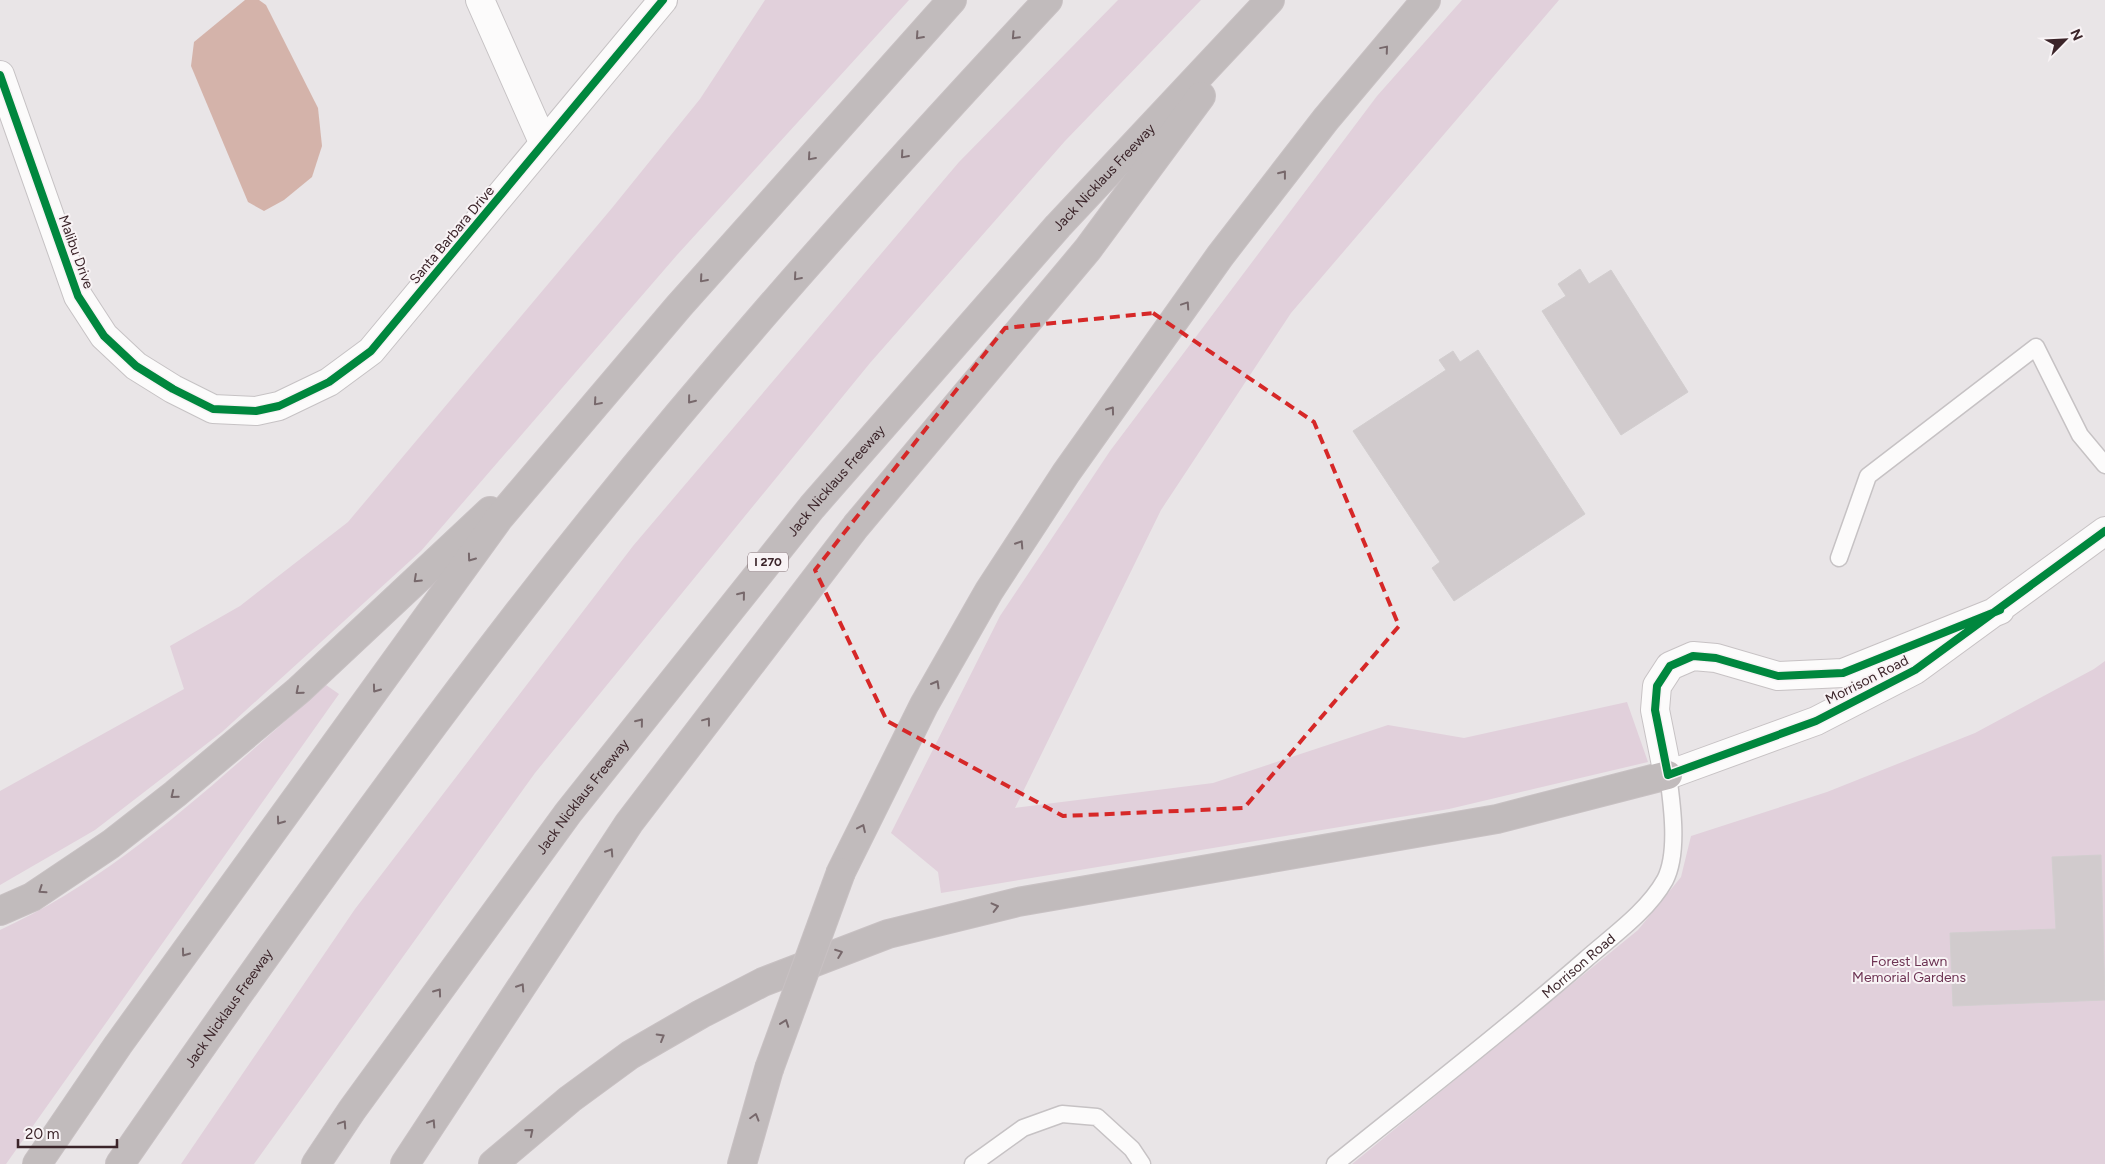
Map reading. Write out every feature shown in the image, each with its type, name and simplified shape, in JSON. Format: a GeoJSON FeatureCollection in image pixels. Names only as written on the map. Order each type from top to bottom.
{"type":"FeatureCollection","features":[{"type":"Feature","properties":{"kind":"highway"},"geometry":{"type":"LineString","coordinates":[[37,1164],[118,1045],[488,534],[544,464],[692,291],[952,0]]}},
{"type":"Feature","properties":{"kind":"highway","name":"Jack Nicklaus Freeway"},"geometry":{"type":"LineString","coordinates":[[120,1164],[339,850],[521,610],[711,376],[918,139],[1048,0]]}},
{"type":"Feature","properties":{"kind":"highway"},"geometry":{"type":"LineString","coordinates":[[405,1164],[629,823],[856,526],[1088,249],[1271,0]]}},
{"type":"Feature","properties":{"kind":"highway","name":"Jack Nicklaus Freeway"},"geometry":{"type":"LineString","coordinates":[[316,1164],[352,1110],[568,813],[812,507],[1058,226],[1271,0]]}},
{"type":"Feature","properties":{"kind":"highway"},"geometry":{"type":"LineString","coordinates":[[742,1164],[769,1069],[841,872],[924,705],[989,591],[1066,473],[1220,256],[1326,119],[1426,0]]}},
{"type":"Feature","properties":{"kind":"highway"},"geometry":{"type":"LineString","coordinates":[[0,911],[32,897],[103,850],[175,794],[299,690],[468,531],[544,464]]}},
{"type":"Feature","properties":{"kind":"highway"},"geometry":{"type":"LineString","coordinates":[[493,1164],[570,1099],[630,1055],[763,982],[888,934],[1018,902],[1497,819],[1668,775]]}},
{"type":"Feature","properties":{"kind":"street"},"geometry":{"type":"LineString","coordinates":[[480,0],[544,142]]}},
{"type":"Feature","properties":{"kind":"street","name":"Santa Barbara Drive"},"geometry":{"type":"LineString","coordinates":[[213,409],[256,411],[279,406],[329,382],[371,351],[663,0]]}},
{"type":"Feature","properties":{"kind":"street","name":"Malibu Drive"},"geometry":{"type":"LineString","coordinates":[[0,75],[78,296],[104,336],[136,366],[173,390],[213,409]]}},
{"type":"Feature","properties":{"kind":"street","name":"Morrison Road"},"geometry":{"type":"LineString","coordinates":[[1668,775],[1816,721],[1915,670],[2000,610],[2105,531]]}},
{"type":"Feature","properties":{"kind":"street"},"geometry":{"type":"LineString","coordinates":[[1668,775],[1655,710],[1657,686],[1670,666],[1693,656],[1716,658],[1778,676],[1843,673],[2000,610]]}},
{"type":"Feature","properties":{"kind":"lane"},"geometry":{"type":"LineString","coordinates":[[1839,558],[1868,476],[2036,346],[2080,435],[2105,465]]}},
{"type":"Feature","properties":{"kind":"lane","name":"Morrison Road"},"geometry":{"type":"LineString","coordinates":[[1335,1164],[1560,982],[1650,901],[1666,879],[1672,851],[1674,823],[1668,775]]}},
{"type":"Feature","properties":{"kind":"lane"},"geometry":{"type":"LineString","coordinates":[[973,1164],[1023,1128],[1062,1114],[1097,1117],[1132,1149],[1142,1164]]}},
{"type":"Feature","properties":{"kind":"highlighted area"},"geometry":{"type":"Polygon","coordinates":[[[1153,313],[1314,422],[1399,626],[1244,808],[1063,816],[887,721],[815,570],[1005,328],[1153,313]]]}},
{"type":"Feature","properties":{"kind":"green space"},"geometry":{"type":"Polygon","coordinates":[[[765,0],[909,0],[677,255],[421,551],[222,732],[95,830],[0,885],[0,791],[184,689],[170,646],[240,606],[348,522],[612,208],[700,99],[765,0]]]}},
{"type":"Feature","properties":{"kind":"green space"},"geometry":{"type":"Polygon","coordinates":[[[1118,0],[1201,0],[1065,141],[870,363],[535,773],[254,1164],[181,1164],[355,909],[633,546],[959,162],[1118,0]]]}},
{"type":"Feature","properties":{"kind":"green space"},"geometry":{"type":"Polygon","coordinates":[[[1462,0],[1559,0],[1291,313],[1161,510],[1015,808],[1213,783],[1388,725],[1464,738],[1627,702],[1648,762],[1449,809],[941,893],[938,872],[891,833],[1000,616],[1110,451],[1377,96],[1462,0]]]}},
{"type":"Feature","properties":{"kind":"green space","name":"Forest Lawn Memorial Gardens"},"geometry":{"type":"Polygon","coordinates":[[[2105,661],[2105,1164],[1352,1164],[1638,930],[1681,877],[1691,836],[1827,792],[1975,733],[2094,669],[2105,661]]]}},
{"type":"Feature","properties":{"kind":"green space"},"geometry":{"type":"Polygon","coordinates":[[[326,685],[339,694],[6,1164],[0,1164],[0,930],[45,907],[131,851],[211,787],[326,685]]]}},
{"type":"Feature","properties":{"kind":"shaded area"},"geometry":{"type":"Polygon","coordinates":[[[245,0],[259,0],[266,5],[318,108],[322,146],[312,177],[284,200],[264,211],[248,202],[191,66],[194,42],[245,0]]]}},
{"type":"Feature","properties":{"kind":"building"},"geometry":{"type":"Polygon","coordinates":[[[1580,269],[1589,284],[1611,270],[1688,392],[1621,435],[1542,311],[1566,296],[1558,284],[1580,269]]]}},
{"type":"Feature","properties":{"kind":"building"},"geometry":{"type":"Polygon","coordinates":[[[1478,350],[1585,514],[1454,601],[1432,568],[1440,562],[1353,431],[1446,370],[1439,360],[1453,351],[1460,362],[1478,350]]]}},
{"type":"Feature","properties":{"kind":"building"},"geometry":{"type":"Polygon","coordinates":[[[2101,855],[2105,1000],[1953,1006],[1950,933],[2056,929],[2052,857],[2101,855]]]}},
{"type":"Feature","properties":{"kind":"cycle path"},"geometry":{"type":"LineString","coordinates":[[0,75],[78,296],[104,336],[136,366],[173,389],[213,409],[256,411],[279,406],[329,382],[371,351],[663,0]]}},
{"type":"Feature","properties":{"kind":"cycle path"},"geometry":{"type":"LineString","coordinates":[[2000,610],[1843,673],[1778,676],[1716,658],[1693,656],[1670,666],[1657,686],[1655,710],[1668,775],[1816,721],[1915,670],[2105,531]]}}]}
